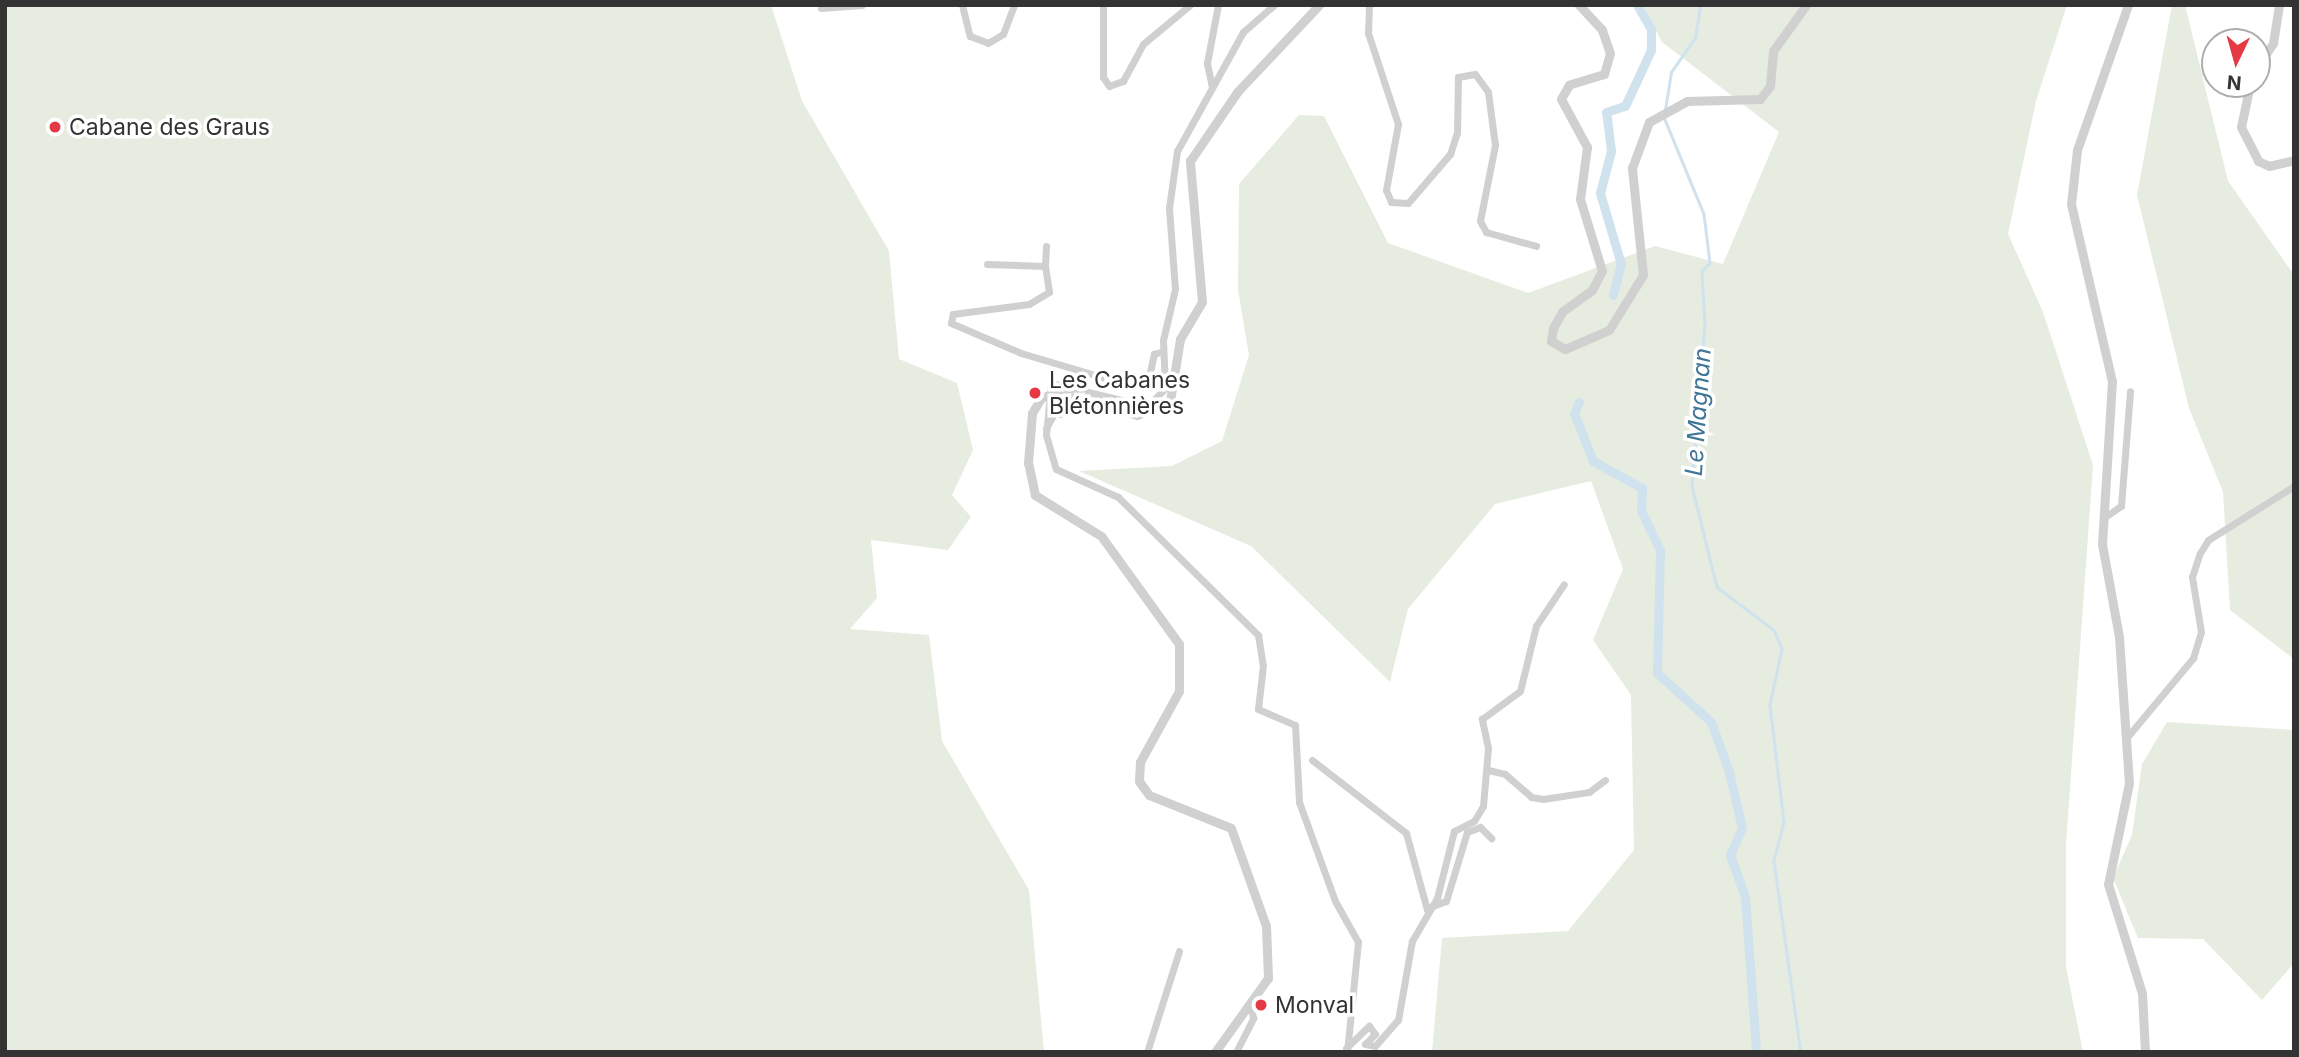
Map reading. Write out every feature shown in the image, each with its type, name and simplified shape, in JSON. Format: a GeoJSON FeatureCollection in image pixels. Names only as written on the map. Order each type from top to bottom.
{"type":"FeatureCollection","features":[{"type":"Feature","properties":{"kind":"street"},"geometry":{"type":"LineString","coordinates":[[821,8],[862,5]]}},
{"type":"Feature","properties":{"kind":"street"},"geometry":{"type":"LineString","coordinates":[[962,5],[970,36],[988,43],[1003,34],[1014,5]]}},
{"type":"Feature","properties":{"kind":"street"},"geometry":{"type":"LineString","coordinates":[[1103,5],[1103,77],[1115,86],[1149,37],[1189,5]]}},
{"type":"Feature","properties":{"kind":"street"},"geometry":{"type":"LineString","coordinates":[[1212,87],[1207,63],[1218,5]]}},
{"type":"Feature","properties":{"kind":"street"},"geometry":{"type":"LineString","coordinates":[[1215,1052],[1251,1008],[1268,978],[1271,952],[1238,837],[1218,819],[1149,795],[1139,781],[1140,762],[1179,691],[1179,644],[1101,536],[1047,508],[1033,491],[1032,413],[1055,382],[1128,403],[1152,402],[1167,380],[1163,351],[1175,289],[1169,208],[1177,151],[1243,32],[1273,5]]}},
{"type":"Feature","properties":{"kind":"street"},"geometry":{"type":"LineString","coordinates":[[1046,394],[1065,394],[1143,415],[1160,410],[1175,394],[1180,339],[1202,302],[1190,162],[1238,91],[1319,5]]}},
{"type":"Feature","properties":{"kind":"street"},"geometry":{"type":"LineString","coordinates":[[1369,5],[1368,33],[1398,124],[1386,193],[1391,202],[1408,204],[1450,154],[1457,133],[1458,78],[1475,74],[1488,92],[1495,145],[1480,221],[1486,232],[1536,246]]}},
{"type":"Feature","properties":{"kind":"street"},"geometry":{"type":"LineString","coordinates":[[1579,5],[1602,30],[1610,53],[1604,74],[1569,85],[1561,99],[1587,147],[1579,191],[1602,271],[1592,290],[1562,312],[1550,337],[1557,348],[1599,337],[1637,290],[1644,256],[1632,168],[1639,140],[1657,117],[1687,101],[1760,99],[1770,86],[1773,51],[1805,5]]}},
{"type":"Feature","properties":{"kind":"street"},"geometry":{"type":"LineString","coordinates":[[2128,5],[2071,181],[2075,230],[2112,381],[2102,544],[2128,736],[2129,783],[2108,884],[2142,993],[2145,1052]]}},
{"type":"Feature","properties":{"kind":"street"},"geometry":{"type":"LineString","coordinates":[[2271,44],[2275,37],[2279,5]]}},
{"type":"Feature","properties":{"kind":"street"},"geometry":{"type":"LineString","coordinates":[[2247,98],[2241,127],[2258,160],[2269,166],[2294,160]]}},
{"type":"Feature","properties":{"kind":"street"},"geometry":{"type":"LineString","coordinates":[[1046,246],[1045,265],[1050,286],[1042,299],[957,312],[949,320],[1021,353],[1125,384],[1149,377],[1154,354],[1163,351]]}},
{"type":"Feature","properties":{"kind":"street"},"geometry":{"type":"LineString","coordinates":[[987,264],[1045,265]]}},
{"type":"Feature","properties":{"kind":"street"},"geometry":{"type":"LineString","coordinates":[[2105,517],[2121,506],[2130,391]]}},
{"type":"Feature","properties":{"kind":"street"},"geometry":{"type":"LineString","coordinates":[[1046,394],[1045,428],[1056,469],[1118,497],[1258,635],[1264,665],[1258,709],[1295,725],[1299,802],[1335,901],[1358,942],[1346,1050]]}},
{"type":"Feature","properties":{"kind":"street"},"geometry":{"type":"LineString","coordinates":[[1056,416],[1065,394]]}},
{"type":"Feature","properties":{"kind":"street"},"geometry":{"type":"LineString","coordinates":[[1045,428],[1080,398]]}},
{"type":"Feature","properties":{"kind":"street"},"geometry":{"type":"LineString","coordinates":[[2128,736],[2193,658],[2202,632],[2192,577],[2200,553],[2208,540],[2294,486]]}},
{"type":"Feature","properties":{"kind":"street"},"geometry":{"type":"LineString","coordinates":[[1346,1050],[1368,1026],[1375,1034],[1365,1044],[1375,1046],[1398,1020],[1406,964],[1451,857],[1454,831],[1474,821],[1483,807],[1488,771],[1482,719],[1520,691],[1536,626],[1564,584]]}},
{"type":"Feature","properties":{"kind":"street"},"geometry":{"type":"LineString","coordinates":[[1312,760],[1406,833],[1428,909]]}},
{"type":"Feature","properties":{"kind":"street"},"geometry":{"type":"LineString","coordinates":[[1488,771],[1505,774],[1531,797],[1544,799],[1589,792],[1605,780]]}},
{"type":"Feature","properties":{"kind":"street"},"geometry":{"type":"LineString","coordinates":[[1428,909],[1446,901],[1467,832],[1480,827],[1491,838]]}},
{"type":"Feature","properties":{"kind":"street"},"geometry":{"type":"LineString","coordinates":[[1147,1052],[1180,951]]}},
{"type":"Feature","properties":{"kind":"street"},"geometry":{"type":"LineString","coordinates":[[1236,1052],[1253,1018],[1251,1008]]}},
{"type":"Feature","properties":{"kind":"shaded area"},"geometry":{"type":"Polygon","coordinates":[[[5,5],[771,5],[802,101],[889,251],[899,359],[957,383],[973,450],[952,495],[971,517],[948,550],[871,540],[877,598],[850,629],[929,635],[942,741],[1029,890],[1044,1052],[5,1052],[5,5]]]}},
{"type":"Feature","properties":{"kind":"shaded area"},"geometry":{"type":"Polygon","coordinates":[[[1643,5],[2067,5],[2036,101],[2008,234],[2043,312],[2093,465],[2066,844],[2066,967],[2083,1052],[1432,1052],[1442,938],[1568,931],[1634,850],[1631,695],[1593,640],[1623,569],[1591,481],[1495,504],[1408,609],[1390,682],[1251,546],[1079,471],[1172,466],[1222,441],[1249,355],[1238,290],[1239,184],[1299,115],[1324,116],[1388,243],[1528,293],[1655,246],[1723,264],[1779,132],[1662,42],[1643,5]]]}},
{"type":"Feature","properties":{"kind":"shaded area"},"geometry":{"type":"Polygon","coordinates":[[[2172,5],[2185,5],[2201,70],[2201,98],[2208,98],[2228,181],[2294,275],[2294,659],[2230,610],[2223,492],[2189,408],[2137,195],[2172,5]]]}},
{"type":"Feature","properties":{"kind":"shaded area"},"geometry":{"type":"Polygon","coordinates":[[[2167,722],[2294,730],[2294,963],[2262,1000],[2203,939],[2138,938],[2113,878],[2132,835],[2142,764],[2167,722]]]}},
{"type":"Feature","properties":{"kind":"waterway"},"geometry":{"type":"LineString","coordinates":[[1613,295],[1621,264],[1600,193],[1611,151],[1606,112],[1625,106],[1651,50],[1651,29],[1637,5]]}},
{"type":"Feature","properties":{"kind":"waterway","name":"Le Magnan"},"geometry":{"type":"LineString","coordinates":[[1665,110],[1671,72],[1695,38],[1700,5]]}},
{"type":"Feature","properties":{"kind":"waterway","name":"Le Magnan"},"geometry":{"type":"LineString","coordinates":[[1664,117],[1704,214],[1710,263],[1702,271],[1705,324],[1692,486],[1717,587],[1774,630],[1782,649],[1770,705],[1784,822],[1774,861],[1801,1052]]}},
{"type":"Feature","properties":{"kind":"waterway"},"geometry":{"type":"LineString","coordinates":[[1579,402],[1574,413],[1593,461],[1642,488],[1641,511],[1660,550],[1657,673],[1711,722],[1729,772],[1742,828],[1730,855],[1745,897],[1756,1052]]}},
{"type":"Feature","properties":{"kind":"place","name":"Cabane des Graus"},"geometry":{"type":"Point","coordinates":[55,127]}},
{"type":"Feature","properties":{"kind":"place","name":"Les Cabanes Blétonnières"},"geometry":{"type":"Point","coordinates":[1035,393]}},
{"type":"Feature","properties":{"kind":"place","name":"Monval"},"geometry":{"type":"Point","coordinates":[1261,1005]}}]}
